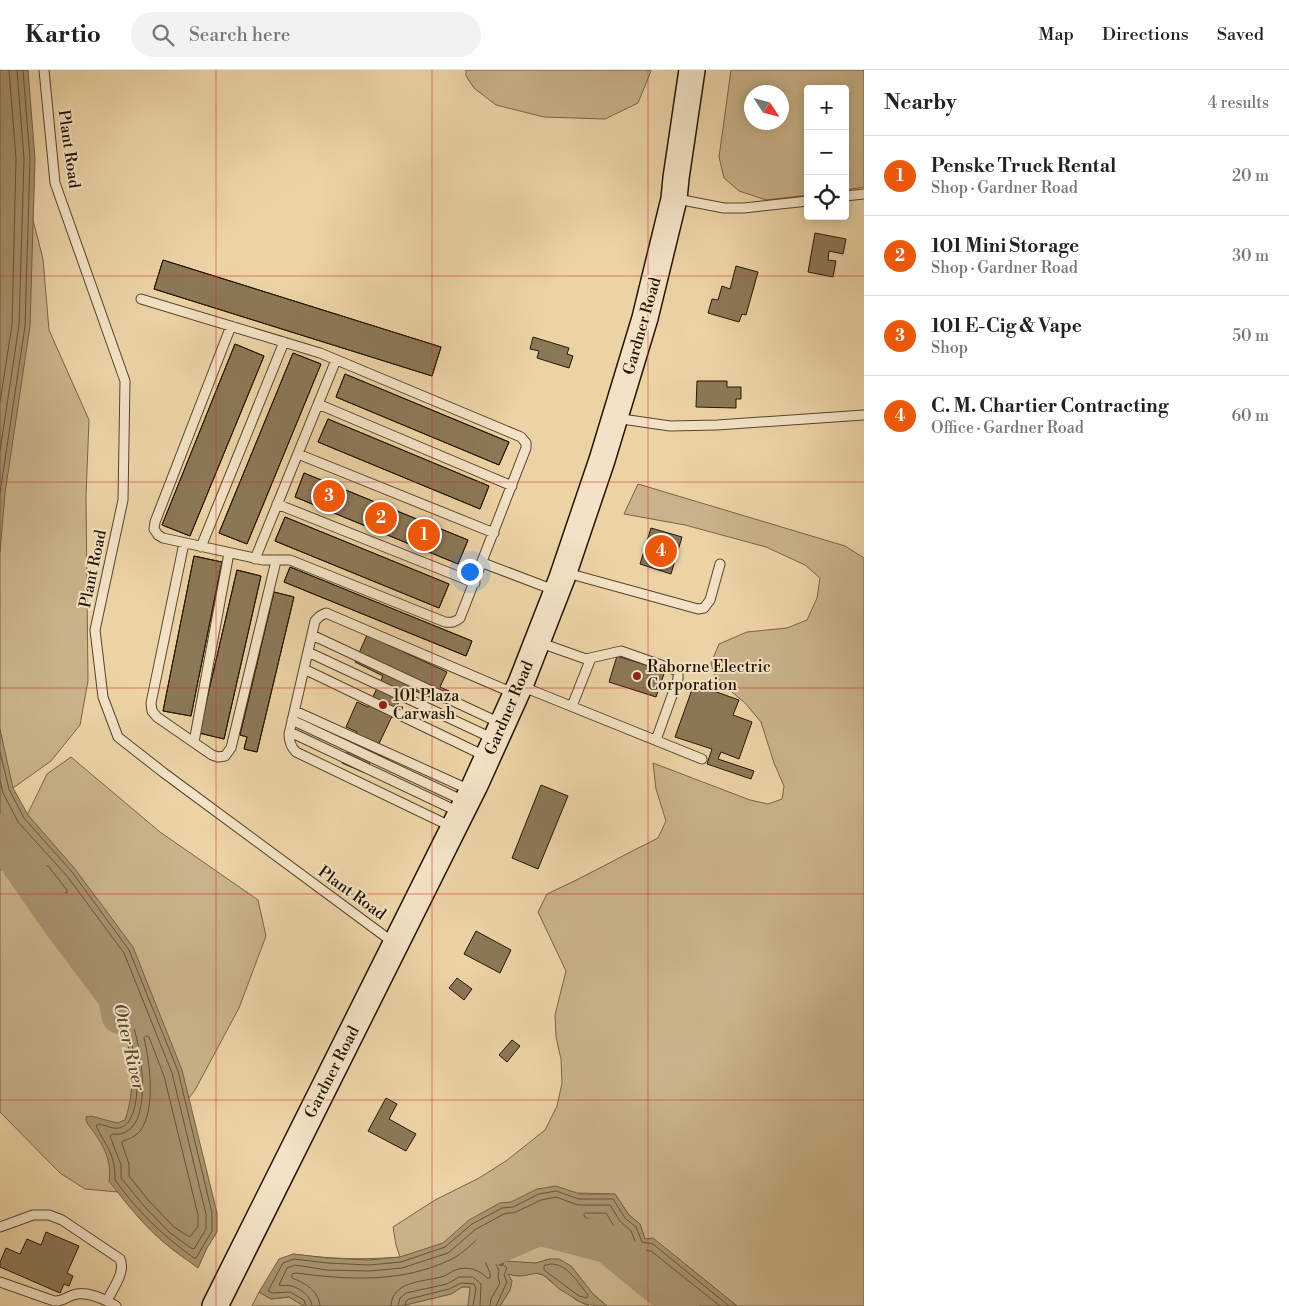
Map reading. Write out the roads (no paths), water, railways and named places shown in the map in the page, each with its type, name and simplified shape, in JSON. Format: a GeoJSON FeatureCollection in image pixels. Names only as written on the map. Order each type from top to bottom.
{"type":"FeatureCollection","features":[{"type":"Feature","properties":{"kind":"main road","name":"Gardner Road"},"geometry":{"type":"LineString","coordinates":[[215,1306],[464,809],[538,642],[615,418],[649,302],[674,199],[692,70]]}},
{"type":"Feature","properties":{"kind":"lane","name":"Plant Road"},"geometry":{"type":"LineString","coordinates":[[44,70],[55,183],[125,381],[122,500],[95,630],[103,697],[118,737],[396,945]]}},
{"type":"Feature","properties":{"kind":"lane"},"geometry":{"type":"LineString","coordinates":[[849,196],[864,194]]}},
{"type":"Feature","properties":{"kind":"lane"},"geometry":{"type":"LineString","coordinates":[[674,199],[724,208],[744,208],[804,200]]}},
{"type":"Feature","properties":{"kind":"lane"},"geometry":{"type":"LineString","coordinates":[[142,299],[284,342],[336,360],[521,437],[526,443],[526,448],[483,563],[460,618],[452,623],[446,622],[290,560],[255,559],[163,538],[158,535],[154,529],[155,522],[231,326]]}},
{"type":"Feature","properties":{"kind":"lane"},"geometry":{"type":"LineString","coordinates":[[202,547],[284,342]]}},
{"type":"Feature","properties":{"kind":"lane"},"geometry":{"type":"LineString","coordinates":[[255,559],[336,360]]}},
{"type":"Feature","properties":{"kind":"lane"},"geometry":{"type":"LineString","coordinates":[[318,404],[512,486]]}},
{"type":"Feature","properties":{"kind":"lane"},"geometry":{"type":"LineString","coordinates":[[615,418],[670,426],[717,425],[864,415]]}},
{"type":"Feature","properties":{"kind":"lane"},"geometry":{"type":"LineString","coordinates":[[298,454],[494,533]]}},
{"type":"Feature","properties":{"kind":"lane"},"geometry":{"type":"LineString","coordinates":[[277,504],[475,582]]}},
{"type":"Feature","properties":{"kind":"lane"},"geometry":{"type":"LineString","coordinates":[[184,543],[150,703],[152,711],[156,716],[218,757],[225,756],[231,748],[276,561]]}},
{"type":"Feature","properties":{"kind":"lane"},"geometry":{"type":"LineString","coordinates":[[194,742],[229,553]]}},
{"type":"Feature","properties":{"kind":"lane"},"geometry":{"type":"LineString","coordinates":[[483,563],[560,582],[698,608],[704,608],[710,600],[720,564]]}},
{"type":"Feature","properties":{"kind":"lane"},"geometry":{"type":"LineString","coordinates":[[464,809],[296,752],[289,742],[290,732],[315,621],[326,613],[518,690],[572,706],[702,759]]}},
{"type":"Feature","properties":{"kind":"lane"},"geometry":{"type":"LineString","coordinates":[[312,635],[496,740]]}},
{"type":"Feature","properties":{"kind":"lane"},"geometry":{"type":"LineString","coordinates":[[538,642],[581,658],[591,658],[621,651],[678,671],[678,679],[656,740]]}},
{"type":"Feature","properties":{"kind":"lane"},"geometry":{"type":"LineString","coordinates":[[308,652],[496,740]]}},
{"type":"Feature","properties":{"kind":"lane"},"geometry":{"type":"LineString","coordinates":[[572,706],[591,658]]}},
{"type":"Feature","properties":{"kind":"lane"},"geometry":{"type":"LineString","coordinates":[[304,669],[496,740]]}},
{"type":"Feature","properties":{"kind":"lane"},"geometry":{"type":"LineString","coordinates":[[295,710],[464,809]]}},
{"type":"Feature","properties":{"kind":"lane"},"geometry":{"type":"LineString","coordinates":[[292,720],[464,809]]}},
{"type":"Feature","properties":{"kind":"lane"},"geometry":{"type":"LineString","coordinates":[[290,732],[464,809]]}},
{"type":"Feature","properties":{"kind":"lane"},"geometry":{"type":"LineString","coordinates":[[0,1227],[33,1215],[49,1215],[62,1220],[120,1259],[123,1265],[121,1272],[107,1301]]}},
{"type":"Feature","properties":{"kind":"lane"},"geometry":{"type":"LineString","coordinates":[[0,1282],[54,1301],[78,1294],[88,1294],[116,1306]]}},
{"type":"Feature","properties":{"kind":"water"},"geometry":{"type":"Polygon","coordinates":[[[0,70],[28,70],[35,159],[30,326],[5,493],[0,552],[0,70]]]}},
{"type":"Feature","properties":{"kind":"water"},"geometry":{"type":"Polygon","coordinates":[[[0,729],[13,788],[28,815],[75,869],[133,947],[182,1070],[217,1213],[217,1232],[198,1268],[154,1233],[109,1181],[110,1174],[106,1154],[101,1142],[88,1124],[86,1117],[91,1116],[117,1123],[125,1120],[131,1092],[131,1064],[126,1036],[116,1008],[103,982],[88,956],[56,910],[36,907],[29,908],[25,901],[27,897],[23,887],[28,881],[26,875],[0,839],[0,729]]]}},
{"type":"Feature","properties":{"kind":"water"},"geometry":{"type":"Polygon","coordinates":[[[556,1186],[580,1194],[615,1194],[629,1215],[640,1224],[645,1239],[653,1238],[737,1306],[672,1306],[648,1284],[596,1245],[563,1228],[549,1225],[538,1228],[513,1242],[503,1255],[506,1261],[536,1263],[550,1259],[559,1259],[571,1266],[593,1294],[607,1306],[592,1305],[573,1298],[545,1276],[537,1273],[520,1276],[508,1274],[512,1281],[510,1290],[500,1306],[468,1306],[470,1287],[462,1287],[451,1294],[401,1306],[304,1306],[289,1297],[271,1299],[259,1292],[279,1259],[293,1254],[369,1260],[400,1257],[443,1243],[469,1220],[500,1203],[511,1202],[537,1189],[556,1186]]]}},
{"type":"Feature","properties":{"kind":"waterway","name":"Otter River"},"geometry":{"type":"LineString","coordinates":[[0,834],[65,927],[117,996],[121,1015]]}},
{"type":"Feature","properties":{"kind":"waterway","name":"Otter River"},"geometry":{"type":"LineString","coordinates":[[495,1245],[539,1226],[608,1244],[670,1295],[680,1306]]}},
{"type":"Feature","properties":{"kind":"waterway"},"geometry":{"type":"LineString","coordinates":[[501,1263],[512,1238]]}},
{"type":"Feature","properties":{"kind":"place","name":"101 E-Cig & Vape"},"geometry":{"type":"Point","coordinates":[329,496]}},
{"type":"Feature","properties":{"kind":"place","name":"101 Mini Storage"},"geometry":{"type":"Point","coordinates":[381,518]}},
{"type":"Feature","properties":{"kind":"place","name":"Penske Truck Rental"},"geometry":{"type":"Point","coordinates":[424,535]}},
{"type":"Feature","properties":{"kind":"place","name":"C. M. Chartier Contracting"},"geometry":{"type":"Point","coordinates":[661,551]}},
{"type":"Feature","properties":{"kind":"place","name":"Raborne Electric Corporation"},"geometry":{"type":"Point","coordinates":[637,676]}},
{"type":"Feature","properties":{"kind":"place","name":"101 Plaza Carwash"},"geometry":{"type":"Point","coordinates":[383,705]}}]}
